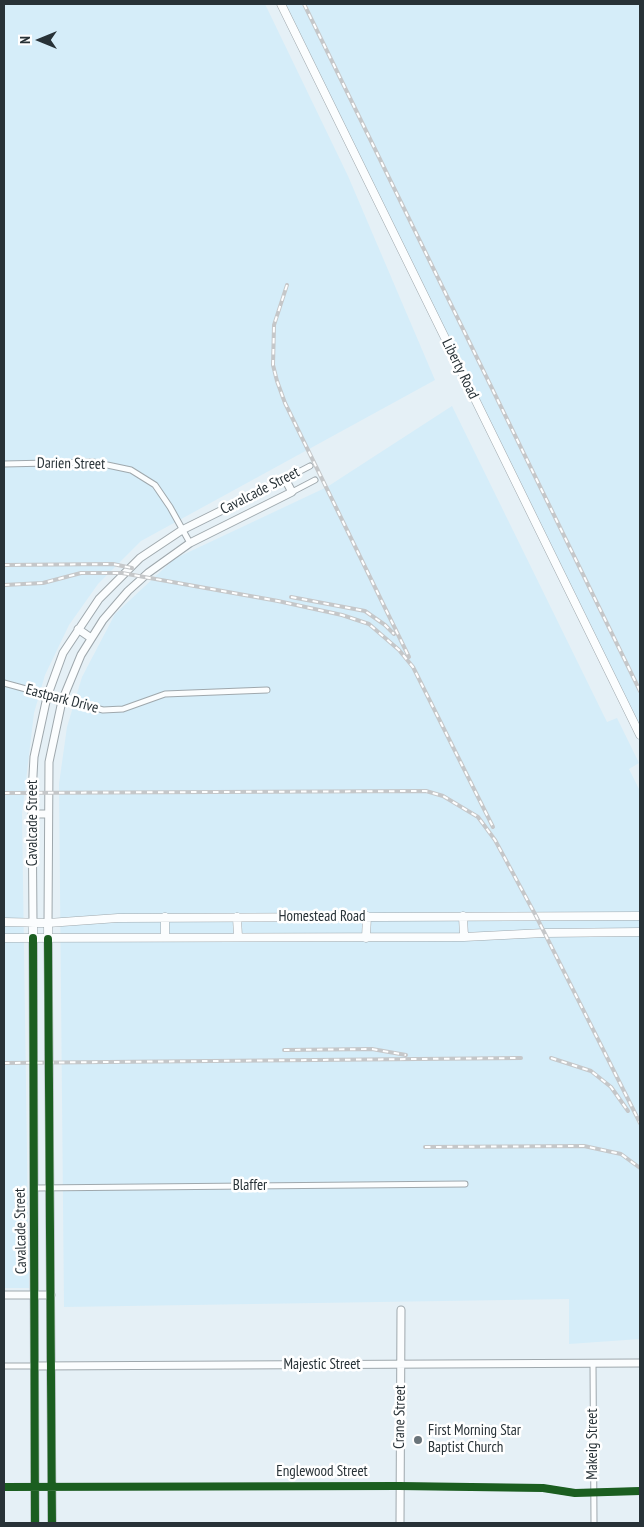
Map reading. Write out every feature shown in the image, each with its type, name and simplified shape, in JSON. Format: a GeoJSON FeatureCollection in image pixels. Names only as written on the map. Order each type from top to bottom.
{"type":"FeatureCollection","features":[{"type":"Feature","properties":{"kind":"main road","name":"Liberty Road"},"geometry":{"type":"LineString","coordinates":[[281,4],[640,735]]}},
{"type":"Feature","properties":{"kind":"main road"},"geometry":{"type":"LineString","coordinates":[[366,938],[367,916]]}},
{"type":"Feature","properties":{"kind":"main road"},"geometry":{"type":"LineString","coordinates":[[463,916],[464,937]]}},
{"type":"Feature","properties":{"kind":"main road"},"geometry":{"type":"LineString","coordinates":[[628,916],[628,932]]}},
{"type":"Feature","properties":{"kind":"main road","name":"Homestead Road"},"geometry":{"type":"LineString","coordinates":[[4,922],[237,917],[640,916]]}},
{"type":"Feature","properties":{"kind":"main road"},"geometry":{"type":"LineString","coordinates":[[237,917],[238,937]]}},
{"type":"Feature","properties":{"kind":"main road"},"geometry":{"type":"LineString","coordinates":[[165,918],[165,937]]}},
{"type":"Feature","properties":{"kind":"main road","name":"Cavalcade Street"},"geometry":{"type":"LineString","coordinates":[[33,922],[36,1295],[35,1523]]}},
{"type":"Feature","properties":{"kind":"main road","name":"Cavalcade Street"},"geometry":{"type":"LineString","coordinates":[[48,922],[52,1523]]}},
{"type":"Feature","properties":{"kind":"main road","name":"Homestead Road"},"geometry":{"type":"LineString","coordinates":[[4,938],[366,938],[640,932]]}},
{"type":"Feature","properties":{"kind":"street","name":"Darien Street"},"geometry":{"type":"LineString","coordinates":[[4,464],[94,462],[131,470],[144,477],[154,486],[170,507],[190,543]]}},
{"type":"Feature","properties":{"kind":"street","name":"Cavalcade Street"},"geometry":{"type":"LineString","coordinates":[[33,922],[32,814],[34,758],[47,696],[64,654],[78,629],[99,599],[122,573],[160,542],[310,466]]}},
{"type":"Feature","properties":{"kind":"street"},"geometry":{"type":"LineString","coordinates":[[285,479],[292,492]]}},
{"type":"Feature","properties":{"kind":"street","name":"Cavalcade Street"},"geometry":{"type":"LineString","coordinates":[[48,922],[49,762],[62,701],[70,679],[91,638],[128,591],[161,562],[190,543],[315,480]]}},
{"type":"Feature","properties":{"kind":"street"},"geometry":{"type":"LineString","coordinates":[[78,629],[91,638]]}},
{"type":"Feature","properties":{"kind":"street","name":"Eastpark Drive"},"geometry":{"type":"LineString","coordinates":[[4,683],[62,701],[103,710],[123,709],[165,694],[268,690]]}},
{"type":"Feature","properties":{"kind":"street"},"geometry":{"type":"LineString","coordinates":[[32,814],[48,814]]}},
{"type":"Feature","properties":{"kind":"street","name":"Blaffer"},"geometry":{"type":"LineString","coordinates":[[35,1188],[465,1184]]}},
{"type":"Feature","properties":{"kind":"street"},"geometry":{"type":"LineString","coordinates":[[4,1295],[51,1295]]}},
{"type":"Feature","properties":{"kind":"street","name":"Crane Street"},"geometry":{"type":"LineString","coordinates":[[400,1523],[401,1310]]}},
{"type":"Feature","properties":{"kind":"street","name":"Majestic Street"},"geometry":{"type":"LineString","coordinates":[[4,1366],[640,1363]]}},
{"type":"Feature","properties":{"kind":"street","name":"Makeig Street"},"geometry":{"type":"LineString","coordinates":[[593,1364],[594,1523]]}},
{"type":"Feature","properties":{"kind":"street","name":"Englewood Street"},"geometry":{"type":"LineString","coordinates":[[4,1487],[400,1486],[543,1488],[574,1493],[640,1491]]}},
{"type":"Feature","properties":{"kind":"shaded area"},"geometry":{"type":"Polygon","coordinates":[[[4,4],[265,4],[348,176],[435,380],[141,541],[98,584],[69,625],[45,675],[34,713],[22,814],[29,1288],[4,1288],[4,4]]]}},
{"type":"Feature","properties":{"kind":"shaded area"},"geometry":{"type":"Polygon","coordinates":[[[283,4],[640,4],[640,727],[283,4]]]}},
{"type":"Feature","properties":{"kind":"shaded area"},"geometry":{"type":"Polygon","coordinates":[[[452,406],[607,722],[617,718],[639,763],[629,769],[640,791],[640,1339],[569,1344],[569,1299],[64,1307],[59,784],[67,727],[82,677],[115,614],[174,559],[327,487],[452,406]]]}},
{"type":"Feature","properties":{"kind":"railway"},"geometry":{"type":"LineString","coordinates":[[304,4],[640,691]]}},
{"type":"Feature","properties":{"kind":"railway"},"geometry":{"type":"LineString","coordinates":[[287,285],[274,325],[273,365],[277,381],[285,403],[409,657]]}},
{"type":"Feature","properties":{"kind":"railway"},"geometry":{"type":"LineString","coordinates":[[4,565],[113,564],[132,568]]}},
{"type":"Feature","properties":{"kind":"railway"},"geometry":{"type":"LineString","coordinates":[[4,585],[43,583],[81,573],[122,573],[278,601],[342,615],[369,624],[399,650],[413,667],[493,827]]}},
{"type":"Feature","properties":{"kind":"railway"},"geometry":{"type":"LineString","coordinates":[[291,597],[365,611],[394,634]]}},
{"type":"Feature","properties":{"kind":"railway"},"geometry":{"type":"LineString","coordinates":[[4,793],[426,791],[443,796],[478,817],[495,840],[536,916],[640,1123]]}},
{"type":"Feature","properties":{"kind":"railway"},"geometry":{"type":"LineString","coordinates":[[284,1050],[372,1049],[406,1055]]}},
{"type":"Feature","properties":{"kind":"railway"},"geometry":{"type":"LineString","coordinates":[[4,1063],[521,1058]]}},
{"type":"Feature","properties":{"kind":"railway"},"geometry":{"type":"LineString","coordinates":[[551,1058],[591,1071],[611,1087],[628,1111]]}},
{"type":"Feature","properties":{"kind":"railway"},"geometry":{"type":"LineString","coordinates":[[425,1147],[584,1146],[621,1154],[640,1168]]}},
{"type":"Feature","properties":{"kind":"cycle path"},"geometry":{"type":"LineString","coordinates":[[33,938],[35,1523]]}},
{"type":"Feature","properties":{"kind":"cycle path"},"geometry":{"type":"LineString","coordinates":[[48,939],[52,1523]]}},
{"type":"Feature","properties":{"kind":"cycle path"},"geometry":{"type":"LineString","coordinates":[[4,1487],[399,1486],[543,1488],[575,1493],[640,1491]]}},
{"type":"Feature","properties":{"kind":"place","name":"First Morning Star Baptist Church"},"geometry":{"type":"Point","coordinates":[418,1440]}}]}
